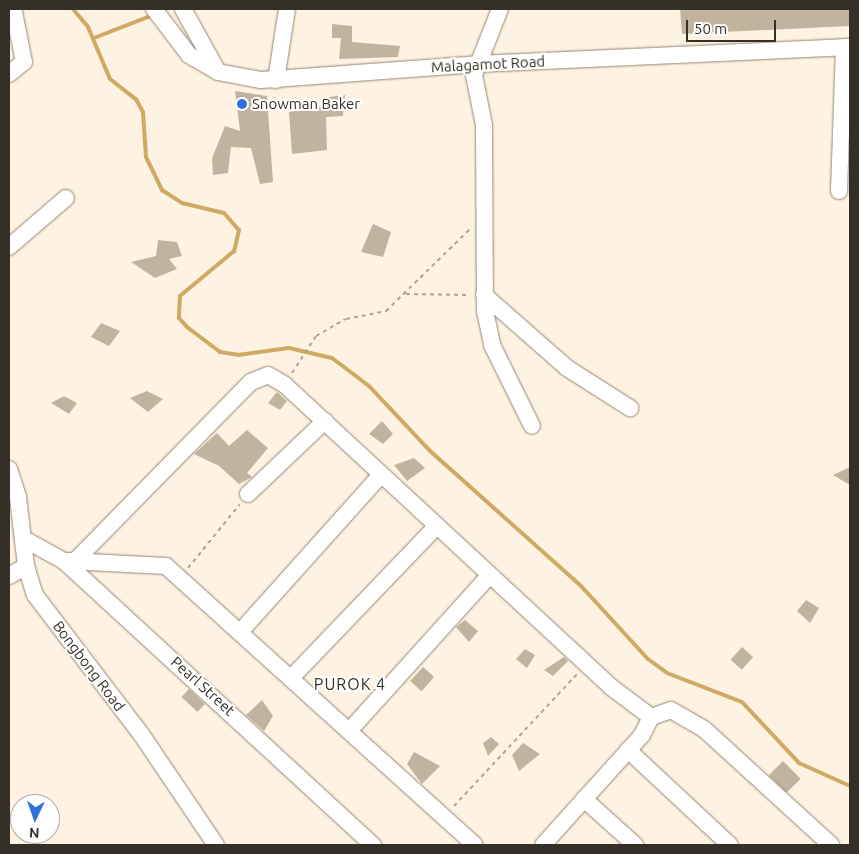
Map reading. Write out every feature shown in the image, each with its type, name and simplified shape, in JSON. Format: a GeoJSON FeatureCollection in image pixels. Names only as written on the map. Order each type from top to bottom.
{"type":"FeatureCollection","features":[{"type":"Feature","properties":{"kind":"street","name":"Malagamot Road"},"geometry":{"type":"LineString","coordinates":[[154,9],[169,33],[189,54],[218,72],[276,80],[477,64],[847,47]]}},
{"type":"Feature","properties":{"kind":"street"},"geometry":{"type":"LineString","coordinates":[[276,80],[287,9]]}},
{"type":"Feature","properties":{"kind":"street"},"geometry":{"type":"LineString","coordinates":[[500,9],[477,64],[475,84],[484,125],[484,295],[492,345],[532,426]]}},
{"type":"Feature","properties":{"kind":"street"},"geometry":{"type":"LineString","coordinates":[[9,74],[24,62],[14,12]]}},
{"type":"Feature","properties":{"kind":"street"},"geometry":{"type":"LineString","coordinates":[[185,13],[218,72]]}},
{"type":"Feature","properties":{"kind":"street"},"geometry":{"type":"LineString","coordinates":[[839,191],[847,47]]}},
{"type":"Feature","properties":{"kind":"street"},"geometry":{"type":"LineString","coordinates":[[9,247],[66,198]]}},
{"type":"Feature","properties":{"kind":"street"},"geometry":{"type":"LineString","coordinates":[[484,295],[559,362],[630,408]]}},
{"type":"Feature","properties":{"kind":"street"},"geometry":{"type":"LineString","coordinates":[[69,561],[251,382],[268,375],[285,385],[325,421],[436,527],[584,658],[611,687],[651,717]]}},
{"type":"Feature","properties":{"kind":"street"},"geometry":{"type":"LineString","coordinates":[[248,494],[325,421]]}},
{"type":"Feature","properties":{"kind":"street","name":"Bongbong Road"},"geometry":{"type":"LineString","coordinates":[[9,469],[24,539],[26,566],[35,595],[141,734],[216,845]]}},
{"type":"Feature","properties":{"kind":"street"},"geometry":{"type":"LineString","coordinates":[[240,632],[381,475]]}},
{"type":"Feature","properties":{"kind":"street"},"geometry":{"type":"LineString","coordinates":[[291,678],[436,527]]}},
{"type":"Feature","properties":{"kind":"street","name":"Pearl Street"},"geometry":{"type":"LineString","coordinates":[[24,539],[69,561],[373,845]]}},
{"type":"Feature","properties":{"kind":"street"},"geometry":{"type":"LineString","coordinates":[[69,561],[156,562],[180,578],[475,845]]}},
{"type":"Feature","properties":{"kind":"street"},"geometry":{"type":"LineString","coordinates":[[9,576],[26,566]]}},
{"type":"Feature","properties":{"kind":"street"},"geometry":{"type":"LineString","coordinates":[[349,731],[490,575]]}},
{"type":"Feature","properties":{"kind":"street"},"geometry":{"type":"LineString","coordinates":[[543,845],[628,750],[651,717],[671,710],[689,717],[831,845]]}},
{"type":"Feature","properties":{"kind":"street"},"geometry":{"type":"LineString","coordinates":[[628,750],[730,845]]}},
{"type":"Feature","properties":{"kind":"street"},"geometry":{"type":"LineString","coordinates":[[584,799],[632,844]]}},
{"type":"Feature","properties":{"kind":"path"},"geometry":{"type":"LineString","coordinates":[[285,385],[316,336],[346,320],[386,311],[406,294],[483,214]]}},
{"type":"Feature","properties":{"kind":"path"},"geometry":{"type":"LineString","coordinates":[[406,294],[484,295]]}},
{"type":"Feature","properties":{"kind":"path"},"geometry":{"type":"LineString","coordinates":[[180,578],[248,494]]}},
{"type":"Feature","properties":{"kind":"path"},"geometry":{"type":"LineString","coordinates":[[444,817],[566,688],[584,658]]}},
{"type":"Feature","properties":{"kind":"building"},"geometry":{"type":"Polygon","coordinates":[[[680,9],[850,9],[850,26],[682,34],[680,9]]]}},
{"type":"Feature","properties":{"kind":"building"},"geometry":{"type":"Polygon","coordinates":[[[332,24],[352,26],[352,42],[400,46],[398,57],[339,59],[341,38],[332,38],[332,24]]]}},
{"type":"Feature","properties":{"kind":"building"},"geometry":{"type":"Polygon","coordinates":[[[235,91],[267,96],[273,182],[260,184],[251,148],[231,147],[228,173],[213,175],[212,158],[225,126],[240,131],[235,91]]]}},
{"type":"Feature","properties":{"kind":"building"},"geometry":{"type":"Polygon","coordinates":[[[345,95],[343,116],[326,117],[327,150],[292,154],[289,112],[328,106],[329,97],[345,95]]]}},
{"type":"Feature","properties":{"kind":"building"},"geometry":{"type":"Polygon","coordinates":[[[373,224],[391,232],[383,257],[361,252],[373,224]]]}},
{"type":"Feature","properties":{"kind":"building"},"geometry":{"type":"Polygon","coordinates":[[[158,240],[177,242],[182,256],[169,259],[177,269],[155,278],[131,262],[156,256],[158,240]]]}},
{"type":"Feature","properties":{"kind":"building"},"geometry":{"type":"Polygon","coordinates":[[[101,323],[120,331],[109,346],[91,337],[101,323]]]}},
{"type":"Feature","properties":{"kind":"building"},"geometry":{"type":"Polygon","coordinates":[[[147,391],[163,399],[148,412],[130,398],[147,391]]]}},
{"type":"Feature","properties":{"kind":"building"},"geometry":{"type":"Polygon","coordinates":[[[277,392],[287,401],[280,410],[268,403],[277,392]]]}},
{"type":"Feature","properties":{"kind":"building"},"geometry":{"type":"Polygon","coordinates":[[[64,396],[77,403],[69,414],[51,403],[64,396]]]}},
{"type":"Feature","properties":{"kind":"building"},"geometry":{"type":"Polygon","coordinates":[[[382,421],[393,434],[383,444],[369,434],[382,421]]]}},
{"type":"Feature","properties":{"kind":"building"},"geometry":{"type":"Polygon","coordinates":[[[247,430],[268,448],[247,473],[252,477],[239,484],[219,466],[194,454],[217,433],[229,446],[247,430]]]}},
{"type":"Feature","properties":{"kind":"building"},"geometry":{"type":"Polygon","coordinates":[[[414,458],[425,468],[407,481],[394,465],[414,458]]]}},
{"type":"Feature","properties":{"kind":"building"},"geometry":{"type":"Polygon","coordinates":[[[850,467],[850,485],[833,475],[850,467]]]}},
{"type":"Feature","properties":{"kind":"building"},"geometry":{"type":"Polygon","coordinates":[[[806,600],[819,608],[810,623],[797,611],[806,600]]]}},
{"type":"Feature","properties":{"kind":"building"},"geometry":{"type":"Polygon","coordinates":[[[465,620],[478,631],[469,642],[456,627],[465,620]]]}},
{"type":"Feature","properties":{"kind":"building"},"geometry":{"type":"Polygon","coordinates":[[[742,647],[753,657],[742,670],[731,660],[742,647]]]}},
{"type":"Feature","properties":{"kind":"building"},"geometry":{"type":"Polygon","coordinates":[[[525,649],[535,655],[527,668],[516,659],[525,649]]]}},
{"type":"Feature","properties":{"kind":"building"},"geometry":{"type":"Polygon","coordinates":[[[564,657],[568,661],[553,676],[544,670],[564,657]]]}},
{"type":"Feature","properties":{"kind":"building"},"geometry":{"type":"Polygon","coordinates":[[[423,667],[434,677],[421,691],[410,681],[423,667]]]}},
{"type":"Feature","properties":{"kind":"building"},"geometry":{"type":"Polygon","coordinates":[[[189,689],[205,704],[198,712],[181,697],[189,689]]]}},
{"type":"Feature","properties":{"kind":"building"},"geometry":{"type":"Polygon","coordinates":[[[262,700],[273,716],[264,731],[246,715],[262,700]]]}},
{"type":"Feature","properties":{"kind":"building"},"geometry":{"type":"Polygon","coordinates":[[[491,737],[499,744],[488,756],[483,743],[491,737]]]}},
{"type":"Feature","properties":{"kind":"building"},"geometry":{"type":"Polygon","coordinates":[[[523,743],[540,754],[519,771],[512,755],[523,743]]]}},
{"type":"Feature","properties":{"kind":"building"},"geometry":{"type":"Polygon","coordinates":[[[414,752],[440,766],[422,784],[407,764],[414,752]]]}},
{"type":"Feature","properties":{"kind":"building"},"geometry":{"type":"Polygon","coordinates":[[[783,761],[801,779],[787,793],[769,775],[783,761]]]}},
{"type":"Feature","properties":{"kind":"waterway"},"geometry":{"type":"LineString","coordinates":[[73,9],[88,27],[110,79],[136,99],[143,112],[146,157],[162,190],[182,203],[224,213],[239,230],[234,251],[180,296],[179,318],[187,327],[220,352],[238,355],[289,348],[332,358],[369,386],[429,450],[581,586],[648,659],[667,673],[742,702],[799,763],[850,786]]}},
{"type":"Feature","properties":{"kind":"waterway"},"geometry":{"type":"LineString","coordinates":[[94,38],[153,15]]}},
{"type":"Feature","properties":{"kind":"place","name":"Snowman Baker"},"geometry":{"type":"Point","coordinates":[242,104]}},
{"type":"Feature","properties":{"kind":"district","name":"PUROK 4"},"geometry":{"type":"Point","coordinates":[350,684]}}]}
